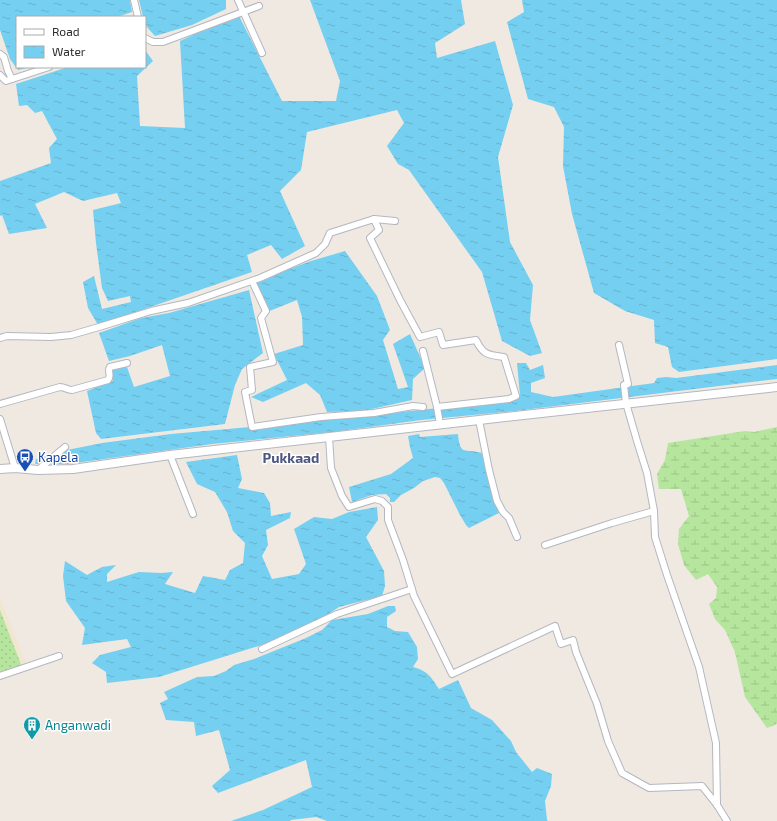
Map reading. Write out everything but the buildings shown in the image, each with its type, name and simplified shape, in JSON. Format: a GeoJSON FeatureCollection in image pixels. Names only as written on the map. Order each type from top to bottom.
{"type":"FeatureCollection","features":[{"type":"Feature","properties":{"kind":"street"},"geometry":{"type":"LineString","coordinates":[[134,0],[138,16]]}},
{"type":"Feature","properties":{"kind":"street"},"geometry":{"type":"LineString","coordinates":[[238,0],[262,53]]}},
{"type":"Feature","properties":{"kind":"street"},"geometry":{"type":"LineString","coordinates":[[146,38],[153,42],[163,42],[259,6]]}},
{"type":"Feature","properties":{"kind":"street"},"geometry":{"type":"LineString","coordinates":[[0,54],[4,57],[12,79]]}},
{"type":"Feature","properties":{"kind":"street"},"geometry":{"type":"LineString","coordinates":[[0,76],[6,81],[46,68]]}},
{"type":"Feature","properties":{"kind":"street"},"geometry":{"type":"LineString","coordinates":[[374,219],[379,230],[370,238],[420,337],[439,332],[443,345],[476,340],[480,349],[490,355],[504,357],[516,396],[509,399],[437,406]]}},
{"type":"Feature","properties":{"kind":"street"},"geometry":{"type":"LineString","coordinates":[[0,338],[7,336],[51,337],[71,335],[99,328],[151,310],[188,303],[252,281],[316,253],[325,244],[330,233],[374,219],[395,221]]}},
{"type":"Feature","properties":{"kind":"street"},"geometry":{"type":"LineString","coordinates":[[252,281],[266,311],[261,318],[273,362],[250,367],[252,390],[245,392],[252,427],[321,417],[374,413],[413,406],[423,407]]}},
{"type":"Feature","properties":{"kind":"street"},"geometry":{"type":"LineString","coordinates":[[619,345],[628,384],[624,385],[626,403],[647,473],[654,511],[655,537],[699,667],[716,743],[717,804]]}},
{"type":"Feature","properties":{"kind":"street"},"geometry":{"type":"LineString","coordinates":[[424,351],[440,424]]}},
{"type":"Feature","properties":{"kind":"street"},"geometry":{"type":"LineString","coordinates":[[0,404],[60,387],[72,390],[108,380],[110,378],[110,367],[127,363]]}},
{"type":"Feature","properties":{"kind":"street"},"geometry":{"type":"LineString","coordinates":[[0,469],[73,469],[170,455],[777,387]]}},
{"type":"Feature","properties":{"kind":"street"},"geometry":{"type":"LineString","coordinates":[[0,419],[16,468]]}},
{"type":"Feature","properties":{"kind":"street"},"geometry":{"type":"LineString","coordinates":[[479,420],[497,501],[503,512],[509,518],[517,537]]}},
{"type":"Feature","properties":{"kind":"street"},"geometry":{"type":"LineString","coordinates":[[329,437],[331,468],[342,496],[349,507],[376,499],[382,501],[388,507],[388,520],[403,560],[414,596],[452,674],[555,626],[561,644],[573,640],[576,652],[597,704],[608,741],[622,774],[649,788],[702,786],[717,804],[727,821]]}},
{"type":"Feature","properties":{"kind":"street"},"geometry":{"type":"LineString","coordinates":[[38,470],[65,447]]}},
{"type":"Feature","properties":{"kind":"street"},"geometry":{"type":"LineString","coordinates":[[170,455],[193,514]]}},
{"type":"Feature","properties":{"kind":"street"},"geometry":{"type":"LineString","coordinates":[[545,545],[654,511]]}},
{"type":"Feature","properties":{"kind":"street"},"geometry":{"type":"LineString","coordinates":[[262,649],[337,614],[412,589]]}},
{"type":"Feature","properties":{"kind":"street"},"geometry":{"type":"LineString","coordinates":[[0,676],[59,656]]}},
{"type":"Feature","properties":{"kind":"shaded area"},"geometry":{"type":"Polygon","coordinates":[[[0,597],[28,669],[0,680],[0,597]]]}},
{"type":"Feature","properties":{"kind":"green space"},"geometry":{"type":"Polygon","coordinates":[[[777,427],[777,724],[767,728],[745,697],[735,652],[725,630],[715,619],[709,604],[716,598],[717,587],[708,574],[696,580],[684,565],[678,544],[679,529],[689,516],[681,489],[659,489],[657,474],[665,460],[668,443],[745,431],[754,432],[777,427]]]}},
{"type":"Feature","properties":{"kind":"green space"},"geometry":{"type":"Polygon","coordinates":[[[0,610],[22,667],[0,675],[0,610]]]}},
{"type":"Feature","properties":{"kind":"water"},"geometry":{"type":"Polygon","coordinates":[[[0,0],[130,0],[132,12],[120,16],[16,16],[16,67],[10,59],[0,30],[0,0]]]}},
{"type":"Feature","properties":{"kind":"water"},"geometry":{"type":"Polygon","coordinates":[[[139,0],[226,0],[226,9],[192,25],[155,36],[146,26],[146,16],[143,16],[139,0]]]}},
{"type":"Feature","properties":{"kind":"water"},"geometry":{"type":"Polygon","coordinates":[[[310,0],[461,0],[465,24],[435,43],[437,58],[495,41],[513,105],[498,157],[510,242],[533,285],[530,320],[542,353],[530,356],[502,341],[482,272],[409,170],[398,164],[387,146],[404,123],[397,110],[307,132],[301,170],[280,191],[305,246],[282,259],[271,245],[247,255],[252,272],[98,325],[88,308],[83,282],[94,276],[102,309],[131,302],[130,296],[108,301],[102,288],[96,243],[93,210],[121,203],[117,193],[83,201],[64,192],[35,204],[47,228],[9,234],[2,215],[0,216],[0,181],[51,163],[49,148],[57,139],[42,111],[35,113],[27,105],[19,106],[16,84],[65,68],[146,68],[137,76],[140,126],[185,128],[180,41],[238,14],[282,101],[336,101],[340,81],[310,0]]]}},
{"type":"Feature","properties":{"kind":"water"},"geometry":{"type":"Polygon","coordinates":[[[522,0],[777,0],[777,359],[679,372],[672,367],[668,347],[655,343],[654,320],[625,311],[594,293],[572,214],[563,166],[564,127],[554,107],[528,99],[507,22],[524,12],[522,0]]]}},
{"type":"Feature","properties":{"kind":"water"},"geometry":{"type":"Polygon","coordinates":[[[146,51],[153,61],[146,68],[146,51]]]}},
{"type":"Feature","properties":{"kind":"water"},"geometry":{"type":"Polygon","coordinates":[[[345,251],[377,296],[390,330],[383,340],[398,389],[408,387],[393,344],[410,334],[425,368],[413,379],[412,400],[363,411],[327,412],[320,395],[306,383],[263,402],[251,397],[287,380],[274,354],[303,345],[302,317],[297,300],[267,312],[255,282],[311,261],[345,251]]]}},
{"type":"Feature","properties":{"kind":"water"},"geometry":{"type":"Polygon","coordinates":[[[249,290],[263,353],[242,369],[235,385],[225,424],[101,439],[96,433],[87,391],[113,381],[110,370],[127,367],[134,387],[170,376],[162,345],[130,356],[109,361],[99,333],[141,318],[169,313],[249,290]]]}},
{"type":"Feature","properties":{"kind":"water"},"geometry":{"type":"Polygon","coordinates":[[[517,363],[526,363],[530,370],[543,365],[545,378],[531,383],[531,392],[553,397],[654,383],[657,378],[676,378],[777,365],[777,379],[515,411],[421,420],[333,432],[212,444],[68,464],[35,464],[36,459],[67,450],[102,443],[171,434],[295,423],[514,400],[520,396],[517,363]]]}},
{"type":"Feature","properties":{"kind":"water"},"geometry":{"type":"Polygon","coordinates":[[[419,434],[420,437],[458,434],[462,449],[482,453],[490,486],[499,513],[469,528],[460,515],[444,483],[440,478],[435,477],[423,481],[401,495],[394,502],[390,502],[390,498],[386,494],[372,495],[352,502],[349,487],[391,474],[413,458],[408,436],[419,434]]]}},
{"type":"Feature","properties":{"kind":"water"},"geometry":{"type":"Polygon","coordinates":[[[237,455],[242,479],[238,488],[264,493],[270,503],[271,516],[291,512],[290,518],[266,530],[268,545],[262,556],[272,579],[299,574],[306,564],[294,529],[314,517],[332,519],[349,512],[377,507],[378,520],[366,537],[384,571],[385,586],[382,596],[339,607],[320,620],[278,640],[159,677],[107,683],[106,672],[92,663],[100,655],[131,647],[127,639],[82,645],[85,628],[66,601],[63,576],[65,561],[87,575],[102,567],[116,565],[107,574],[107,582],[139,572],[173,572],[165,584],[195,593],[203,576],[225,580],[230,570],[243,563],[245,543],[233,531],[227,512],[215,492],[197,484],[186,462],[237,455]]]}},
{"type":"Feature","properties":{"kind":"water"},"geometry":{"type":"Polygon","coordinates":[[[388,606],[395,606],[396,611],[387,617],[387,627],[395,631],[408,632],[417,647],[418,659],[413,667],[422,670],[429,675],[439,689],[458,680],[471,708],[492,720],[511,741],[516,752],[532,772],[537,768],[552,774],[551,786],[545,801],[548,821],[327,821],[316,817],[290,821],[231,821],[263,810],[312,787],[306,760],[218,793],[212,786],[230,770],[219,730],[196,736],[194,722],[166,720],[160,703],[168,699],[164,692],[197,677],[214,676],[226,671],[234,665],[254,659],[306,638],[322,630],[332,620],[368,614],[388,606]]]}},
{"type":"Feature","properties":{"kind":"place","name":"Kapela"},"geometry":{"type":"Point","coordinates":[25,472]}},
{"type":"Feature","properties":{"kind":"place","name":"Anganwadi"},"geometry":{"type":"Point","coordinates":[32,740]}},
{"type":"Feature","properties":{"kind":"district","name":"Pukkaad"},"geometry":{"type":"Point","coordinates":[291,457]}}]}
